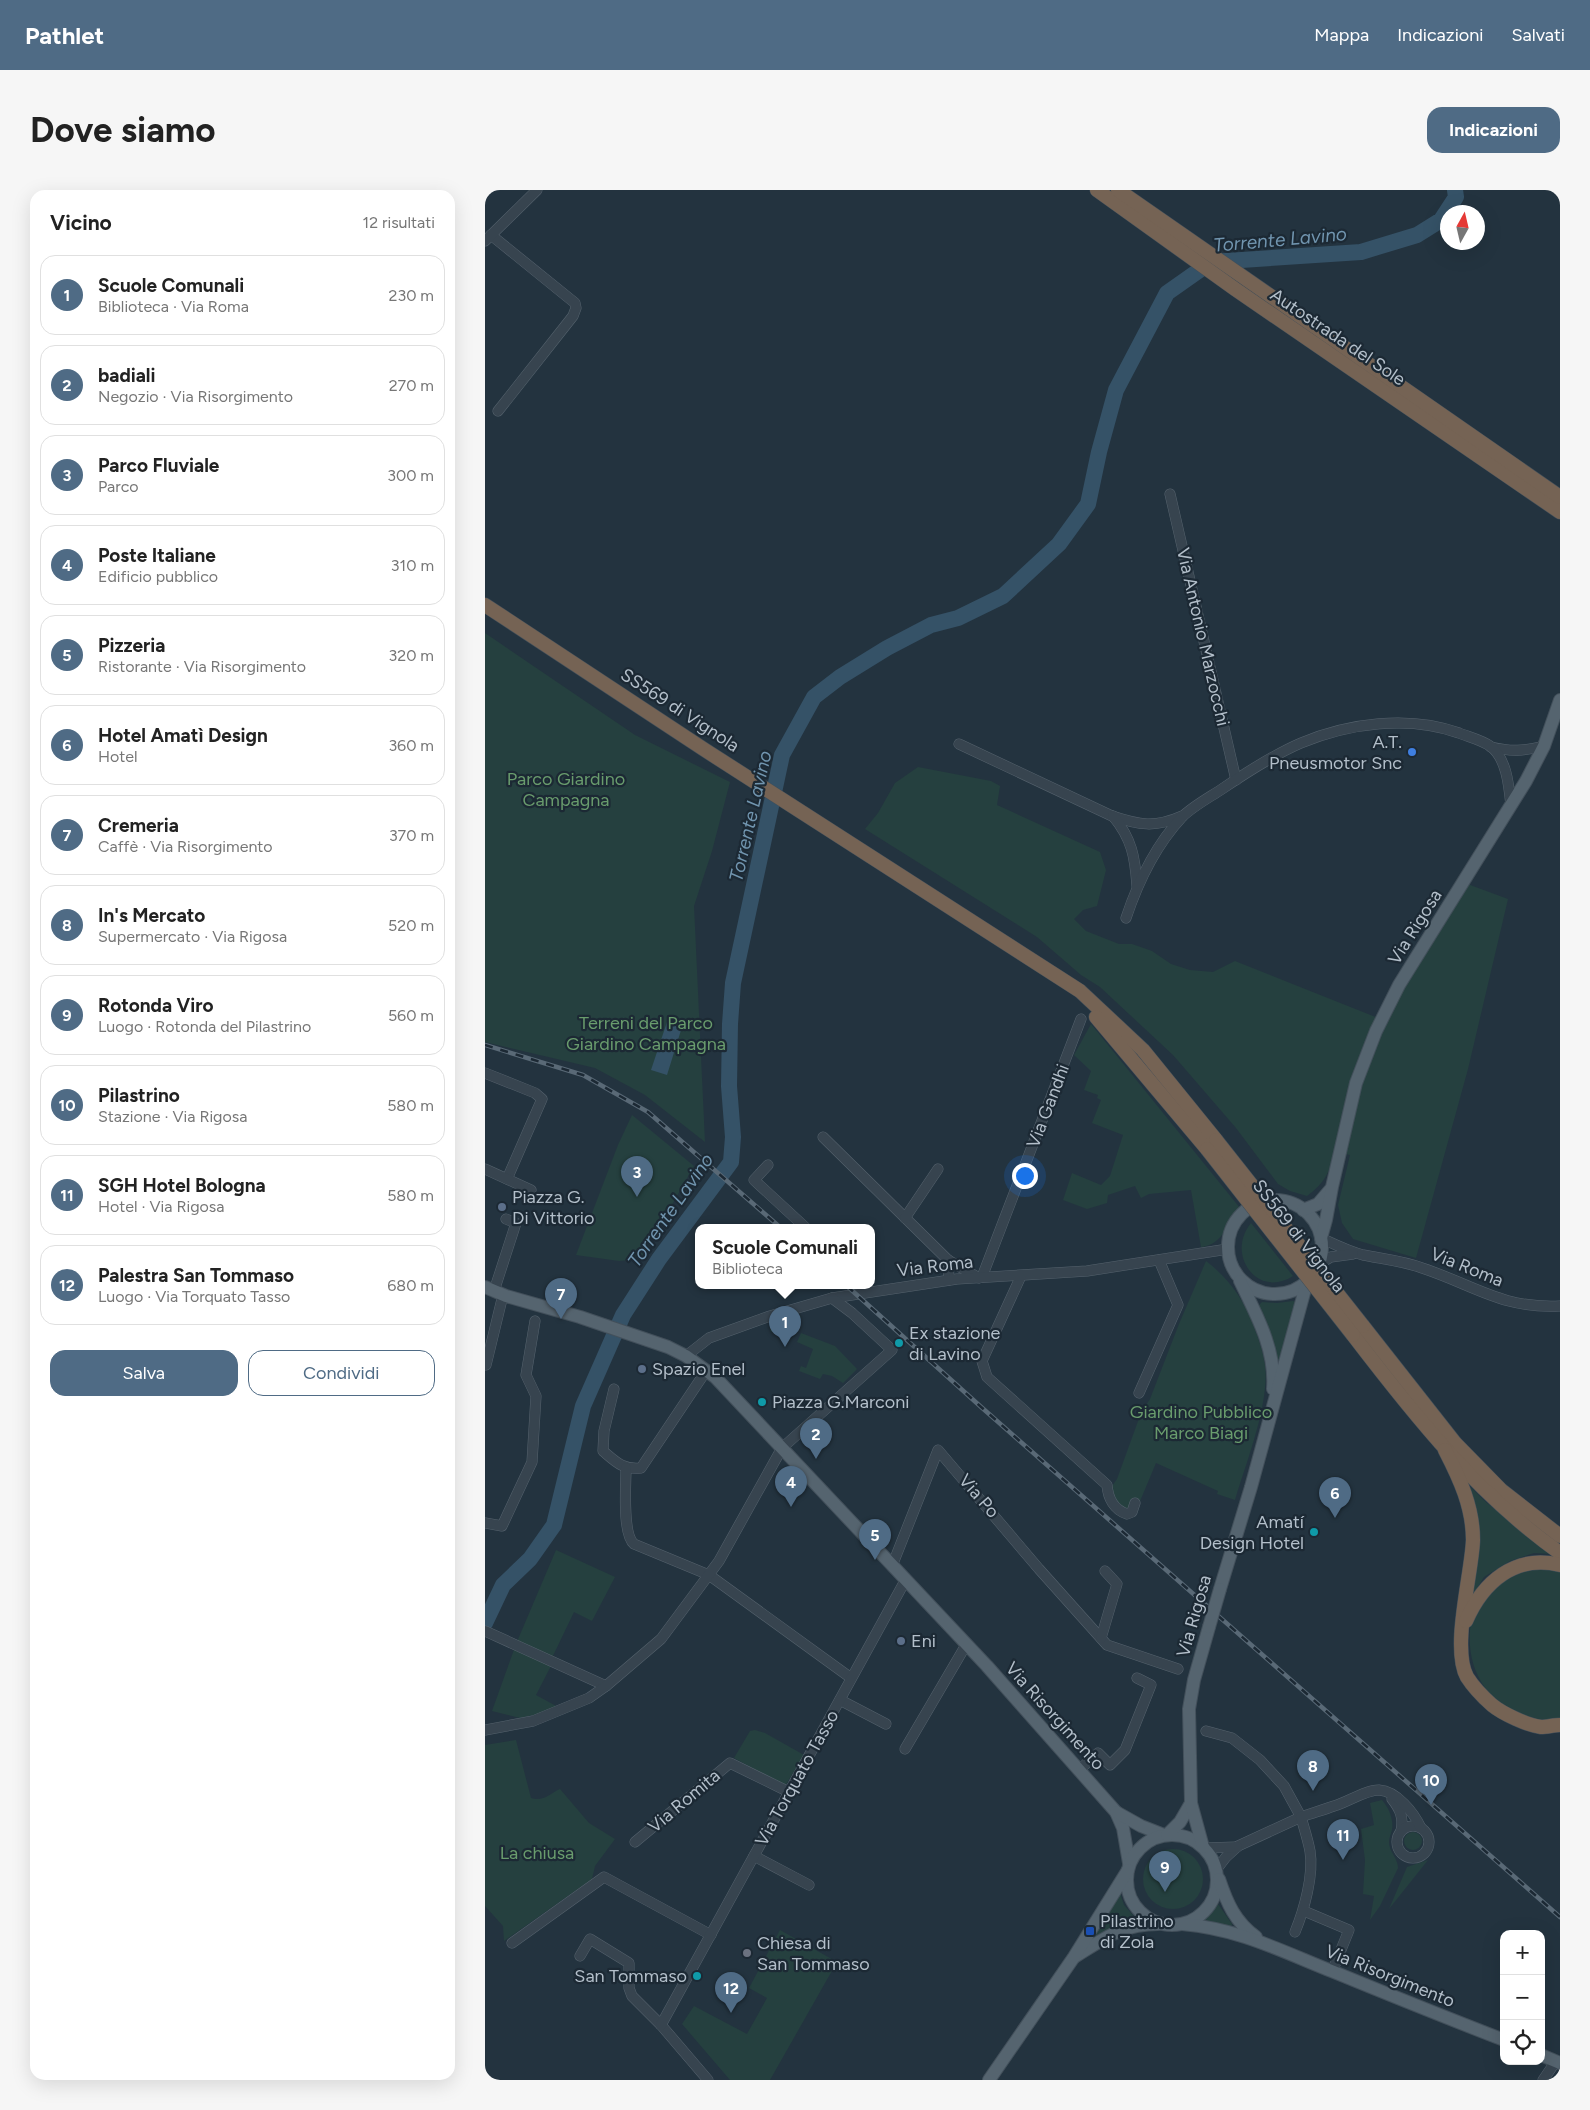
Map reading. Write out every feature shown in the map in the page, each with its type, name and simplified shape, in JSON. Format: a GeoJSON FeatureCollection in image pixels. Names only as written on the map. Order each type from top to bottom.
{"type":"FeatureCollection","features":[{"type":"Feature","properties":{"kind":"highway","name":"Autostrada del Sole"},"geometry":{"type":"LineString","coordinates":[[1097,190],[1235,289],[1560,512]]}},
{"type":"Feature","properties":{"kind":"highway","name":"Autostrada del Sole"},"geometry":{"type":"LineString","coordinates":[[1118,190],[1560,498]]}},
{"type":"Feature","properties":{"kind":"highway","name":"SS569 di Vignola"},"geometry":{"type":"LineString","coordinates":[[485,605],[705,750],[1007,944],[1084,1003],[1211,1144],[1267,1228],[1455,1443],[1501,1490],[1560,1536]]}},
{"type":"Feature","properties":{"kind":"highway","name":"SS569 di Vignola"},"geometry":{"type":"LineString","coordinates":[[1358,1331],[1402,1399],[1445,1450],[1503,1509],[1560,1553]]}},
{"type":"Feature","properties":{"kind":"highway"},"geometry":{"type":"LineString","coordinates":[[1445,1450],[1462,1484],[1471,1511],[1473,1540],[1464,1603],[1462,1653],[1466,1675],[1481,1696],[1501,1713],[1541,1727],[1560,1725]]}},
{"type":"Feature","properties":{"kind":"highway"},"geometry":{"type":"LineString","coordinates":[[1501,1490],[1551,1519],[1560,1522]]}},
{"type":"Feature","properties":{"kind":"highway"},"geometry":{"type":"LineString","coordinates":[[1463,1629],[1472,1607],[1495,1578],[1526,1563],[1560,1565]]}},
{"type":"Feature","properties":{"kind":"main road","name":"Via Rigosa"},"geometry":{"type":"LineString","coordinates":[[1321,1238],[1356,1083],[1376,1031],[1399,985],[1511,806],[1544,746],[1560,700]]}},
{"type":"Feature","properties":{"kind":"main road","name":"Via Rigosa"},"geometry":{"type":"LineString","coordinates":[[1303,1210],[1318,1204],[1332,1187]]}},
{"type":"Feature","properties":{"kind":"main road"},"geometry":{"type":"LineString","coordinates":[[1279,1201],[1289,1203],[1303,1210],[1316,1225],[1321,1238],[1322,1247],[1319,1264],[1307,1282],[1289,1292],[1268,1294],[1250,1287],[1238,1276],[1231,1263],[1228,1249],[1233,1226],[1244,1212],[1261,1203],[1279,1201]]}},
{"type":"Feature","properties":{"kind":"main road","name":"Via Rigosa"},"geometry":{"type":"LineString","coordinates":[[1238,1276],[1259,1318],[1269,1347],[1274,1377],[1271,1414]]}},
{"type":"Feature","properties":{"kind":"main road","name":"Via Rigosa"},"geometry":{"type":"LineString","coordinates":[[1204,1847],[1191,1803],[1189,1709],[1194,1680],[1251,1487],[1307,1282]]}},
{"type":"Feature","properties":{"kind":"main road","name":"Via Risorgimento"},"geometry":{"type":"LineString","coordinates":[[494,1291],[537,1313],[580,1317],[646,1339],[686,1356],[715,1377],[966,1645],[1116,1812],[1123,1828],[1129,1867]]}},
{"type":"Feature","properties":{"kind":"main road"},"geometry":{"type":"LineString","coordinates":[[1166,1835],[1180,1822],[1191,1803]]}},
{"type":"Feature","properties":{"kind":"main road","name":"Via Risorgimento"},"geometry":{"type":"LineString","coordinates":[[1116,1812],[1141,1826],[1166,1835]]}},
{"type":"Feature","properties":{"kind":"main road"},"geometry":{"type":"LineString","coordinates":[[989,2080],[1074,1957],[1141,1847],[1152,1839],[1166,1835],[1178,1835],[1192,1839],[1204,1847],[1210,1854],[1217,1871],[1217,1886],[1213,1899],[1206,1910],[1195,1919],[1182,1924],[1140,1924],[1115,1932],[1074,1957]]}},
{"type":"Feature","properties":{"kind":"main road"},"geometry":{"type":"LineString","coordinates":[[1129,1867],[1127,1883],[1129,1895],[1135,1906],[1143,1915],[1154,1921],[1166,1924]]}},
{"type":"Feature","properties":{"kind":"main road","name":"Via Risorgimento"},"geometry":{"type":"LineString","coordinates":[[1217,1871],[1227,1904],[1234,1915],[1251,1933],[1265,1943]]}},
{"type":"Feature","properties":{"kind":"main road","name":"Via Risorgimento"},"geometry":{"type":"LineString","coordinates":[[1182,1924],[1211,1926],[1265,1943],[1332,1972],[1500,2038]]}},
{"type":"Feature","properties":{"kind":"main road"},"geometry":{"type":"LineString","coordinates":[[1545,2057],[1558,2062]]}},
{"type":"Feature","properties":{"kind":"street"},"geometry":{"type":"LineString","coordinates":[[498,411],[573,316],[576,308],[575,303],[488,238],[537,190]]}},
{"type":"Feature","properties":{"kind":"street","name":"Via Antonio Marzocchi"},"geometry":{"type":"LineString","coordinates":[[1170,494],[1236,780]]}},
{"type":"Feature","properties":{"kind":"street"},"geometry":{"type":"LineString","coordinates":[[959,744],[1112,816],[1136,824],[1171,821],[1183,816],[1254,767],[1301,743],[1344,729],[1373,724],[1423,724],[1446,728],[1491,747],[1510,752],[1544,746]]}},
{"type":"Feature","properties":{"kind":"street"},"geometry":{"type":"LineString","coordinates":[[1491,747],[1504,770],[1511,806]]}},
{"type":"Feature","properties":{"kind":"street"},"geometry":{"type":"LineString","coordinates":[[1112,816],[1122,827],[1132,846],[1137,886]]}},
{"type":"Feature","properties":{"kind":"street"},"geometry":{"type":"LineString","coordinates":[[1125,918],[1137,886],[1159,846],[1183,816]]}},
{"type":"Feature","properties":{"kind":"street","name":"Via Gandhi"},"geometry":{"type":"LineString","coordinates":[[980,1278],[1081,1019]]}},
{"type":"Feature","properties":{"kind":"street"},"geometry":{"type":"LineString","coordinates":[[485,1073],[538,1096],[507,1178]]}},
{"type":"Feature","properties":{"kind":"street"},"geometry":{"type":"LineString","coordinates":[[823,1137],[948,1260],[980,1278]]}},
{"type":"Feature","properties":{"kind":"street"},"geometry":{"type":"LineString","coordinates":[[767,1164],[754,1180],[802,1224]]}},
{"type":"Feature","properties":{"kind":"street"},"geometry":{"type":"LineString","coordinates":[[485,1169],[531,1190]]}},
{"type":"Feature","properties":{"kind":"street"},"geometry":{"type":"LineString","coordinates":[[905,1218],[938,1169]]}},
{"type":"Feature","properties":{"kind":"street"},"geometry":{"type":"LineString","coordinates":[[486,1365],[494,1291],[511,1221]]}},
{"type":"Feature","properties":{"kind":"street","name":"Via Roma"},"geometry":{"type":"LineString","coordinates":[[1321,1238],[1362,1254]]}},
{"type":"Feature","properties":{"kind":"street","name":"Via Roma"},"geometry":{"type":"LineString","coordinates":[[875,1289],[949,1280],[1087,1271],[1228,1249]]}},
{"type":"Feature","properties":{"kind":"street","name":"Via Roma"},"geometry":{"type":"LineString","coordinates":[[1319,1264],[1331,1257],[1342,1254],[1362,1254],[1395,1260],[1422,1268],[1507,1302],[1523,1306],[1560,1306]]}},
{"type":"Feature","properties":{"kind":"street"},"geometry":{"type":"LineString","coordinates":[[948,1260],[949,1280]]}},
{"type":"Feature","properties":{"kind":"street"},"geometry":{"type":"LineString","coordinates":[[1139,1393],[1178,1305],[1159,1260]]}},
{"type":"Feature","properties":{"kind":"street"},"geometry":{"type":"LineString","coordinates":[[1021,1276],[982,1361],[987,1377],[1107,1485],[1111,1500],[1119,1510],[1127,1514],[1131,1512],[1135,1503]]}},
{"type":"Feature","properties":{"kind":"street","name":"Via Roma"},"geometry":{"type":"LineString","coordinates":[[686,1356],[709,1338],[770,1316],[832,1298],[853,1296],[871,1289]]}},
{"type":"Feature","properties":{"kind":"street"},"geometry":{"type":"LineString","coordinates":[[853,1296],[850,1303],[853,1313]]}},
{"type":"Feature","properties":{"kind":"street"},"geometry":{"type":"LineString","coordinates":[[485,1730],[533,1721],[589,1698],[606,1686],[661,1638],[719,1561],[782,1448],[892,1350],[853,1313],[832,1298]]}},
{"type":"Feature","properties":{"kind":"street"},"geometry":{"type":"LineString","coordinates":[[485,1523],[502,1526],[532,1462],[537,1396],[526,1375],[537,1313]]}},
{"type":"Feature","properties":{"kind":"street"},"geometry":{"type":"LineString","coordinates":[[614,1389],[604,1431],[603,1451],[619,1465],[626,1468],[641,1468],[703,1377]]}},
{"type":"Feature","properties":{"kind":"street","name":"Via Po"},"geometry":{"type":"LineString","coordinates":[[892,1566],[938,1450],[1039,1569],[1107,1645],[1178,1669]]}},
{"type":"Feature","properties":{"kind":"street"},"geometry":{"type":"LineString","coordinates":[[626,1468],[627,1530],[630,1541],[709,1575],[851,1678]]}},
{"type":"Feature","properties":{"kind":"street"},"geometry":{"type":"LineString","coordinates":[[1101,1638],[1117,1584],[1105,1571]]}},
{"type":"Feature","properties":{"kind":"street","name":"Via Torquato Tasso"},"geometry":{"type":"LineString","coordinates":[[661,2025],[905,1581]]}},
{"type":"Feature","properties":{"kind":"street"},"geometry":{"type":"LineString","coordinates":[[489,1633],[606,1686]]}},
{"type":"Feature","properties":{"kind":"street"},"geometry":{"type":"LineString","coordinates":[[905,1750],[966,1645]]}},
{"type":"Feature","properties":{"kind":"street"},"geometry":{"type":"LineString","coordinates":[[1079,1770],[1098,1753],[1110,1765],[1125,1750],[1151,1685],[1137,1678]]}},
{"type":"Feature","properties":{"kind":"street","name":"Via Torquato Tasso"},"geometry":{"type":"LineString","coordinates":[[839,1700],[886,1724]]}},
{"type":"Feature","properties":{"kind":"street"},"geometry":{"type":"LineString","coordinates":[[1206,1731],[1232,1738],[1260,1760],[1284,1786],[1301,1817],[1311,1853],[1309,1886],[1304,1911],[1295,1932]]}},
{"type":"Feature","properties":{"kind":"street","name":"Via Romita"},"geometry":{"type":"LineString","coordinates":[[635,1842],[730,1763],[789,1792]]}},
{"type":"Feature","properties":{"kind":"street"},"geometry":{"type":"LineString","coordinates":[[1217,1871],[1226,1857],[1238,1846],[1301,1817],[1372,1791],[1387,1792],[1409,1809],[1427,1836],[1428,1845],[1423,1853],[1415,1857],[1405,1856],[1399,1849],[1397,1840],[1403,1824],[1401,1813],[1387,1792]]}},
{"type":"Feature","properties":{"kind":"street"},"geometry":{"type":"LineString","coordinates":[[1401,1831],[1411,1826],[1421,1828]]}},
{"type":"Feature","properties":{"kind":"street"},"geometry":{"type":"LineString","coordinates":[[1204,1847],[1238,1846]]}},
{"type":"Feature","properties":{"kind":"street","name":"Via Torquato Tasso"},"geometry":{"type":"LineString","coordinates":[[754,1856],[809,1885]]}},
{"type":"Feature","properties":{"kind":"street"},"geometry":{"type":"LineString","coordinates":[[512,1943],[604,1877],[711,1936]]}},
{"type":"Feature","properties":{"kind":"street"},"geometry":{"type":"LineString","coordinates":[[1304,1911],[1349,1930],[1332,1972]]}},
{"type":"Feature","properties":{"kind":"street"},"geometry":{"type":"LineString","coordinates":[[580,1956],[591,1940],[629,1963],[629,1988],[632,1996],[661,2025],[708,2080]]}},
{"type":"Feature","properties":{"kind":"street"},"geometry":{"type":"LineString","coordinates":[[1543,2080],[1558,2062]]}},
{"type":"Feature","properties":{"kind":"green space","name":"Parco Giardino Campagna"},"geometry":{"type":"Polygon","coordinates":[[[485,633],[635,735],[730,782],[712,851],[694,906],[705,1142],[645,1095],[595,1068],[485,1042],[485,633]]]}},
{"type":"Feature","properties":{"kind":"green space"},"geometry":{"type":"Polygon","coordinates":[[[918,767],[991,781],[1000,786],[997,805],[1100,852],[1106,870],[1097,906],[1083,910],[1074,919],[1086,931],[1119,944],[1132,944],[1152,951],[1171,964],[1190,970],[1213,972],[1235,961],[1378,1018],[1462,882],[1508,899],[1468,1069],[1416,1258],[1353,1239],[1342,1223],[1338,1205],[1350,1155],[1336,1152],[1326,1177],[1307,1196],[1290,1191],[1278,1184],[1236,1128],[1173,1055],[1100,987],[1081,975],[1037,937],[865,829],[878,813],[895,783],[918,767]]]}},
{"type":"Feature","properties":{"kind":"green space"},"geometry":{"type":"Polygon","coordinates":[[[1091,1024],[1240,1208],[1220,1238],[1215,1242],[1201,1247],[1191,1190],[1149,1194],[1141,1198],[1135,1186],[1108,1195],[1107,1203],[1087,1209],[1063,1200],[1072,1173],[1101,1185],[1110,1176],[1123,1135],[1092,1123],[1101,1100],[1097,1098],[1098,1095],[1084,1090],[1091,1071],[1074,1055],[1091,1024]]]}},
{"type":"Feature","properties":{"kind":"green space"},"geometry":{"type":"Polygon","coordinates":[[[632,1115],[694,1166],[641,1259],[619,1261],[576,1255],[618,1145],[632,1115]]]}},
{"type":"Feature","properties":{"kind":"green space"},"geometry":{"type":"Polygon","coordinates":[[[1251,1223],[1293,1276],[1280,1282],[1268,1282],[1257,1278],[1249,1270],[1244,1260],[1242,1248],[1244,1235],[1251,1223]]]}},
{"type":"Feature","properties":{"kind":"green space","name":"Giardino Pubblico Marco Biagi"},"geometry":{"type":"Polygon","coordinates":[[[1206,1261],[1227,1281],[1244,1304],[1258,1337],[1265,1365],[1266,1380],[1261,1415],[1235,1500],[1217,1494],[1218,1491],[1156,1463],[1138,1506],[1125,1509],[1117,1502],[1110,1489],[1117,1479],[1141,1413],[1150,1399],[1206,1261]]]}},
{"type":"Feature","properties":{"kind":"green space"},"geometry":{"type":"Polygon","coordinates":[[[1262,1302],[1295,1302],[1280,1361],[1278,1360],[1259,1305],[1262,1302]]]}},
{"type":"Feature","properties":{"kind":"green space"},"geometry":{"type":"Polygon","coordinates":[[[801,1316],[795,1330],[784,1326],[781,1335],[770,1331],[773,1321],[801,1316]]]}},
{"type":"Feature","properties":{"kind":"green space"},"geometry":{"type":"Polygon","coordinates":[[[801,1333],[835,1346],[857,1369],[843,1383],[832,1376],[823,1374],[820,1379],[799,1371],[801,1366],[806,1368],[813,1349],[797,1342],[801,1333]]]}},
{"type":"Feature","properties":{"kind":"green space"},"geometry":{"type":"Polygon","coordinates":[[[1464,1481],[1487,1503],[1554,1554],[1534,1553],[1510,1561],[1484,1577],[1468,1603],[1477,1552],[1464,1481]]]}},
{"type":"Feature","properties":{"kind":"green space"},"geometry":{"type":"Polygon","coordinates":[[[556,1550],[615,1577],[592,1621],[574,1612],[551,1660],[553,1662],[536,1695],[558,1707],[547,1712],[520,1718],[492,1711],[516,1644],[556,1550]]]}},
{"type":"Feature","properties":{"kind":"green space"},"geometry":{"type":"Polygon","coordinates":[[[1523,1569],[1560,1570],[1560,1718],[1541,1720],[1527,1717],[1502,1704],[1483,1685],[1472,1660],[1470,1630],[1475,1609],[1493,1589],[1523,1569]]]}},
{"type":"Feature","properties":{"kind":"green space"},"geometry":{"type":"Polygon","coordinates":[[[755,1730],[765,1733],[804,1755],[785,1786],[734,1758],[750,1731],[755,1730]]]}},
{"type":"Feature","properties":{"kind":"green space","name":"La chiusa"},"geometry":{"type":"Polygon","coordinates":[[[516,1740],[531,1798],[543,1798],[560,1789],[589,1823],[615,1839],[595,1866],[592,1879],[504,1941],[503,1926],[485,1906],[485,1745],[516,1740]]]}},
{"type":"Feature","properties":{"kind":"green space"},"geometry":{"type":"Polygon","coordinates":[[[1382,1800],[1392,1818],[1389,1846],[1397,1861],[1398,1868],[1380,1906],[1370,1920],[1374,1896],[1363,1894],[1365,1860],[1361,1829],[1374,1825],[1370,1803],[1382,1800]]]}},
{"type":"Feature","properties":{"kind":"green space"},"geometry":{"type":"Polygon","coordinates":[[[1413,1832],[1420,1834],[1422,1841],[1420,1848],[1413,1850],[1406,1848],[1404,1841],[1406,1834],[1413,1832]]]}},
{"type":"Feature","properties":{"kind":"green space"},"geometry":{"type":"Polygon","coordinates":[[[1167,1849],[1179,1849],[1190,1854],[1198,1862],[1203,1873],[1201,1891],[1190,1904],[1179,1909],[1167,1909],[1156,1904],[1148,1896],[1143,1885],[1143,1873],[1148,1862],[1156,1854],[1167,1849]]]}},
{"type":"Feature","properties":{"kind":"green space"},"geometry":{"type":"Polygon","coordinates":[[[1428,1860],[1389,1909],[1407,1867],[1428,1860]]]}},
{"type":"Feature","properties":{"kind":"green space"},"geometry":{"type":"Polygon","coordinates":[[[1120,1893],[1124,1905],[1138,1921],[1111,1928],[1089,1940],[1120,1893]]]}},
{"type":"Feature","properties":{"kind":"green space"},"geometry":{"type":"Polygon","coordinates":[[[1218,1904],[1232,1924],[1231,1927],[1204,1921],[1218,1904]]]}},
{"type":"Feature","properties":{"kind":"green space"},"geometry":{"type":"Polygon","coordinates":[[[780,1930],[837,1962],[770,2080],[730,2080],[682,2024],[694,2006],[747,2034],[767,1998],[749,1988],[780,1930]]]}},
{"type":"Feature","properties":{"kind":"water"},"geometry":{"type":"Polygon","coordinates":[[[667,1022],[682,1027],[667,1075],[651,1070],[667,1022]]]}},
{"type":"Feature","properties":{"kind":"waterway","name":"Torrente Lavino"},"geometry":{"type":"LineString","coordinates":[[485,1623],[503,1585],[530,1559],[554,1525],[583,1406],[623,1315],[659,1259],[731,1162],[733,1137],[729,1086],[733,983],[782,755],[814,697],[840,677],[887,648],[931,625],[958,618],[1003,596],[1059,544],[1088,504],[1099,452],[1116,390],[1167,293],[1211,262],[1361,252],[1417,235],[1441,220],[1456,197],[1455,190]]}},
{"type":"Feature","properties":{"kind":"railway"},"geometry":{"type":"LineString","coordinates":[[485,1045],[583,1075],[648,1112],[776,1224]]}},
{"type":"Feature","properties":{"kind":"railway"},"geometry":{"type":"LineString","coordinates":[[850,1289],[980,1406],[1560,1917]]}},
{"type":"Feature","properties":{"kind":"place","name":"A.T. Pneusmotor Snc"},"geometry":{"type":"Point","coordinates":[1412,752]}},
{"type":"Feature","properties":{"kind":"place","name":"Parco Fluviale"},"geometry":{"type":"Point","coordinates":[637,1197]}},
{"type":"Feature","properties":{"kind":"place","name":"Piazza G. Di Vittorio"},"geometry":{"type":"Point","coordinates":[502,1207]}},
{"type":"Feature","properties":{"kind":"place","name":"Cremeria"},"geometry":{"type":"Point","coordinates":[561,1319]}},
{"type":"Feature","properties":{"kind":"place","name":"Ex stazione di Lavino"},"geometry":{"type":"Point","coordinates":[899,1343]}},
{"type":"Feature","properties":{"kind":"place","name":"Scuole Comunali"},"geometry":{"type":"Point","coordinates":[785,1347]}},
{"type":"Feature","properties":{"kind":"place","name":"Spazio Enel"},"geometry":{"type":"Point","coordinates":[642,1369]}},
{"type":"Feature","properties":{"kind":"place","name":"Piazza G.Marconi"},"geometry":{"type":"Point","coordinates":[762,1402]}},
{"type":"Feature","properties":{"kind":"place","name":"badiali"},"geometry":{"type":"Point","coordinates":[816,1459]}},
{"type":"Feature","properties":{"kind":"place","name":"Poste Italiane"},"geometry":{"type":"Point","coordinates":[791,1507]}},
{"type":"Feature","properties":{"kind":"place","name":"Hotel Amatì Design"},"geometry":{"type":"Point","coordinates":[1335,1518]}},
{"type":"Feature","properties":{"kind":"place","name":"Amatí Design Hotel"},"geometry":{"type":"Point","coordinates":[1314,1532]}},
{"type":"Feature","properties":{"kind":"place","name":"Pizzeria"},"geometry":{"type":"Point","coordinates":[875,1560]}},
{"type":"Feature","properties":{"kind":"place","name":"Eni"},"geometry":{"type":"Point","coordinates":[901,1641]}},
{"type":"Feature","properties":{"kind":"place","name":"In's Mercato"},"geometry":{"type":"Point","coordinates":[1313,1791]}},
{"type":"Feature","properties":{"kind":"place","name":"Pilastrino"},"geometry":{"type":"Point","coordinates":[1431,1805]}},
{"type":"Feature","properties":{"kind":"place","name":"SGH Hotel Bologna"},"geometry":{"type":"Point","coordinates":[1343,1860]}},
{"type":"Feature","properties":{"kind":"place","name":"Rotonda Viro"},"geometry":{"type":"Point","coordinates":[1165,1892]}},
{"type":"Feature","properties":{"kind":"place","name":"Pilastrino di Zola"},"geometry":{"type":"Point","coordinates":[1090,1931]}},
{"type":"Feature","properties":{"kind":"place","name":"Chiesa di San Tommaso"},"geometry":{"type":"Point","coordinates":[747,1953]}},
{"type":"Feature","properties":{"kind":"place","name":"San Tommaso"},"geometry":{"type":"Point","coordinates":[697,1976]}},
{"type":"Feature","properties":{"kind":"place","name":"Palestra San Tommaso"},"geometry":{"type":"Point","coordinates":[731,2013]}},
{"type":"Feature","properties":{"kind":"park label","name":"Terreni del Parco Giardino Campagna"},"geometry":{"type":"Point","coordinates":[646,1033]}}]}
